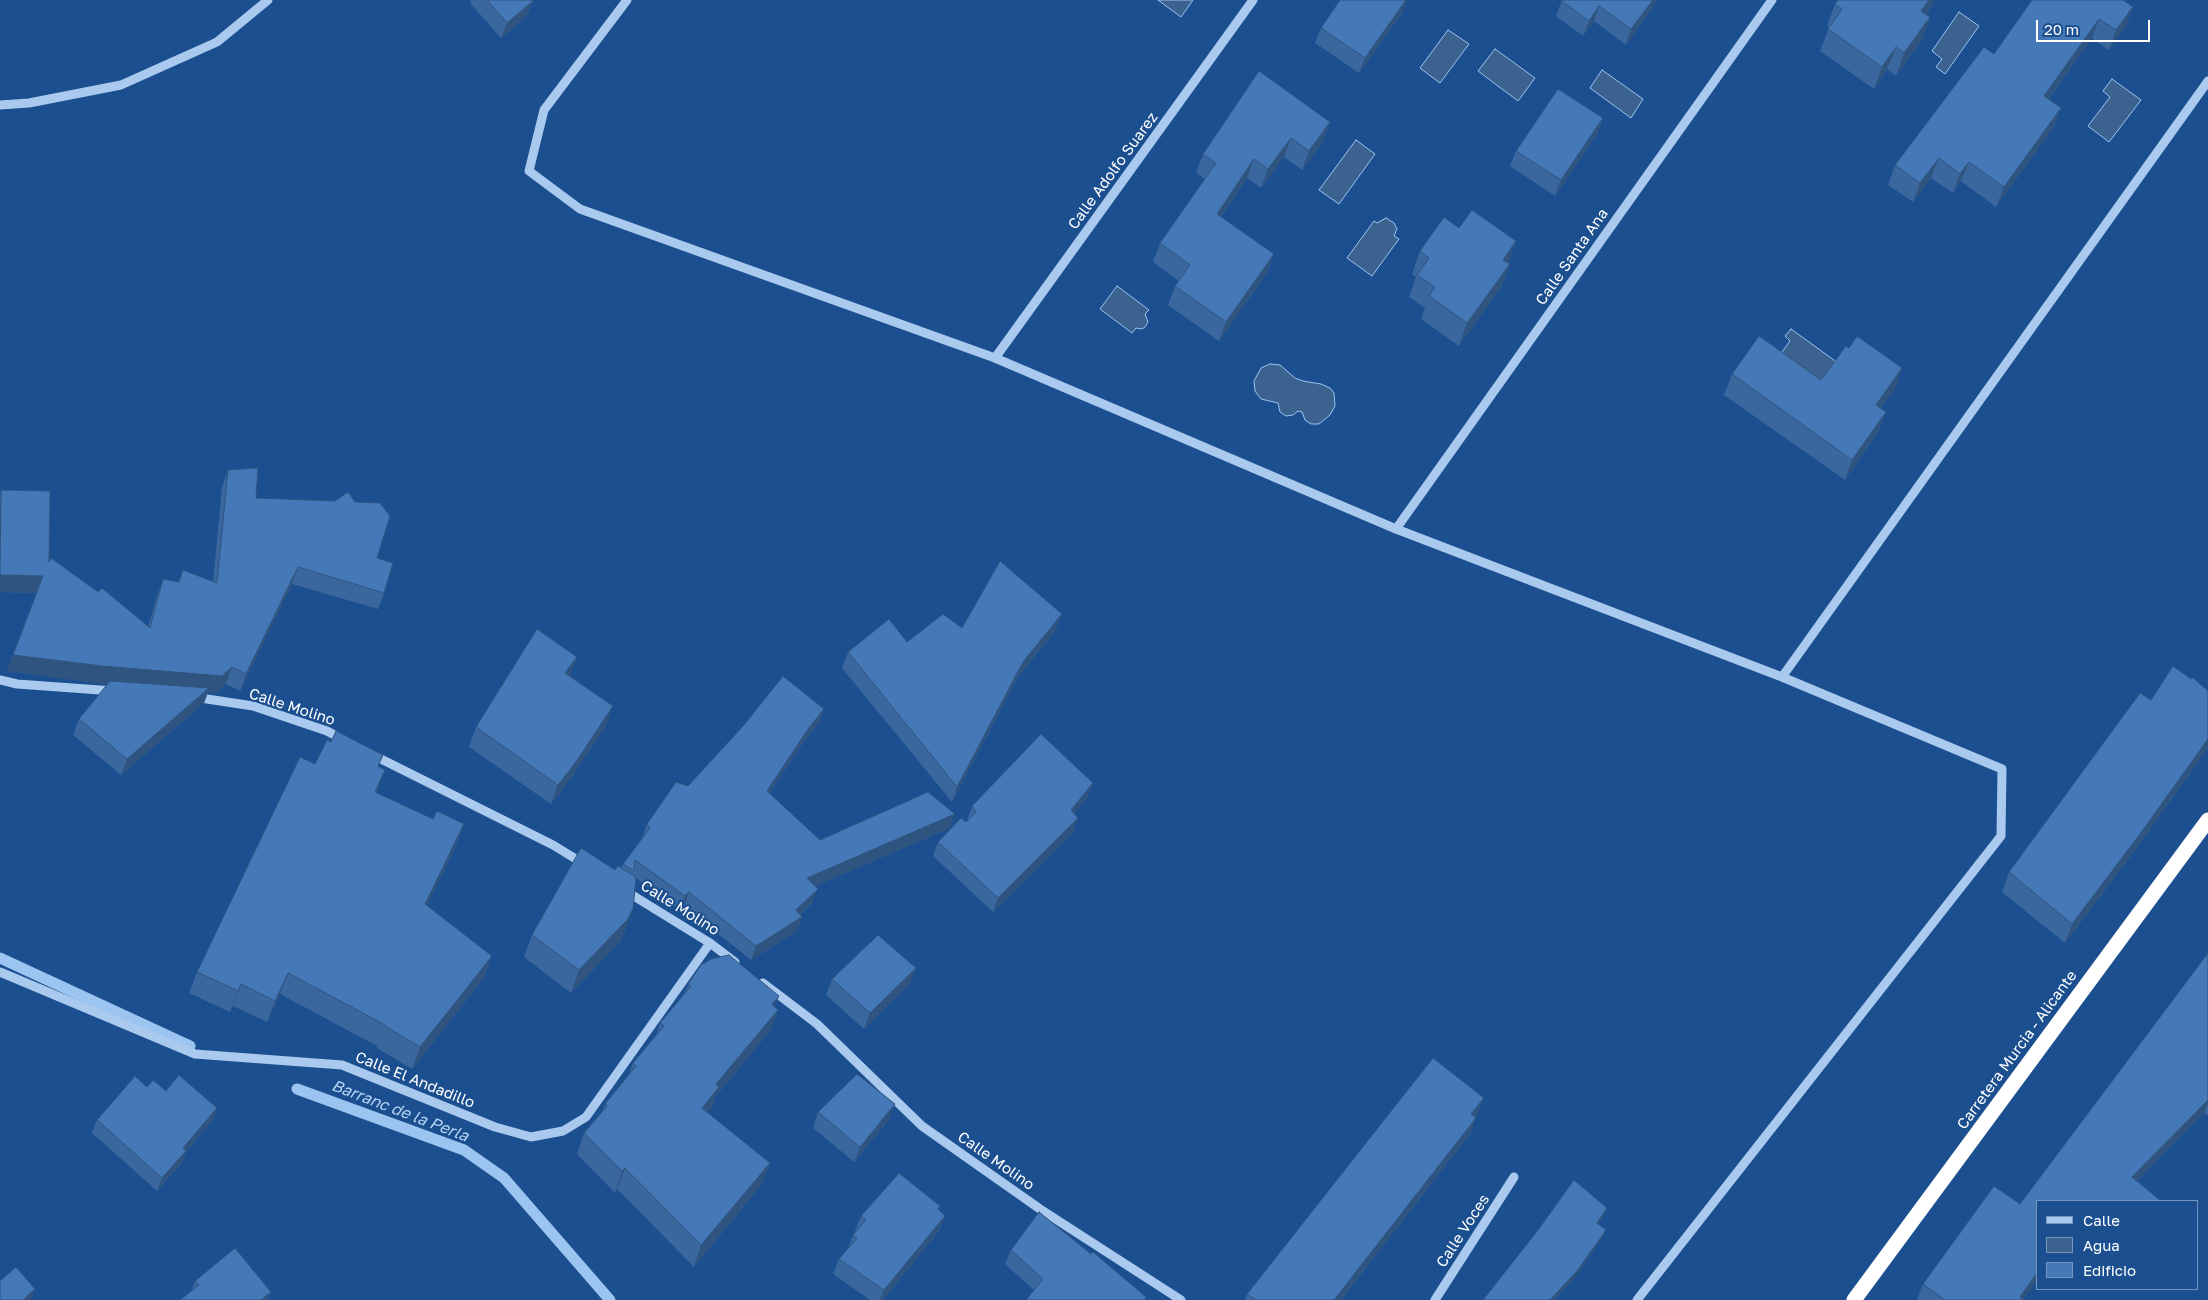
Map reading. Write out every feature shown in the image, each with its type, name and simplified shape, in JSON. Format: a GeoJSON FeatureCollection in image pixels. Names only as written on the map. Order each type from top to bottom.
{"type":"FeatureCollection","features":[{"type":"Feature","properties":{"kind":"highway","name":"Carretera Murcia - Alicante"},"geometry":{"type":"LineString","coordinates":[[1854,1300],[2208,820]]}},
{"type":"Feature","properties":{"kind":"street"},"geometry":{"type":"LineString","coordinates":[[0,104],[29,103],[121,85],[217,42],[268,0]]}},
{"type":"Feature","properties":{"kind":"street"},"geometry":{"type":"LineString","coordinates":[[627,0],[544,110],[529,171],[580,209],[995,358],[1396,529],[1782,677],[2002,770],[2001,836],[1637,1300]]}},
{"type":"Feature","properties":{"kind":"street","name":"Calle Adolfo Suarez"},"geometry":{"type":"LineString","coordinates":[[995,358],[1253,0]]}},
{"type":"Feature","properties":{"kind":"street","name":"Calle Santa Ana"},"geometry":{"type":"LineString","coordinates":[[1396,529],[1772,0]]}},
{"type":"Feature","properties":{"kind":"street"},"geometry":{"type":"LineString","coordinates":[[1782,677],[2208,81]]}},
{"type":"Feature","properties":{"kind":"street"},"geometry":{"type":"LineString","coordinates":[[0,680],[17,684],[126,692]]}},
{"type":"Feature","properties":{"kind":"street","name":"Calle Molino"},"geometry":{"type":"LineString","coordinates":[[186,696],[206,697],[253,706],[327,731],[353,745]]}},
{"type":"Feature","properties":{"kind":"street"},"geometry":{"type":"LineString","coordinates":[[362,749],[553,845],[594,871]]}},
{"type":"Feature","properties":{"kind":"street","name":"Calle Molino"},"geometry":{"type":"LineString","coordinates":[[619,886],[710,943],[740,966]]}},
{"type":"Feature","properties":{"kind":"street","name":"Calle El Andadillo"},"geometry":{"type":"LineString","coordinates":[[0,972],[195,1054],[342,1065],[495,1127],[531,1137],[563,1130],[586,1117],[710,943]]}},
{"type":"Feature","properties":{"kind":"street","name":"Calle Molino"},"geometry":{"type":"LineString","coordinates":[[756,978],[817,1024],[922,1126],[1040,1209],[1181,1300]]}},
{"type":"Feature","properties":{"kind":"street","name":"Calle Voces"},"geometry":{"type":"LineString","coordinates":[[1435,1300],[1514,1177]]}},
{"type":"Feature","properties":{"kind":"water"},"geometry":{"type":"Polygon","coordinates":[[[1158,0],[1193,0],[1181,17],[1158,0]]]}},
{"type":"Feature","properties":{"kind":"water"},"geometry":{"type":"Polygon","coordinates":[[[1959,12],[1979,26],[1945,74],[1936,67],[1942,59],[1932,51],[1959,12]]]}},
{"type":"Feature","properties":{"kind":"water"},"geometry":{"type":"Polygon","coordinates":[[[1448,30],[1469,44],[1440,83],[1420,68],[1448,30]]]}},
{"type":"Feature","properties":{"kind":"water"},"geometry":{"type":"Polygon","coordinates":[[[1495,49],[1535,78],[1518,101],[1478,71],[1495,49]]]}},
{"type":"Feature","properties":{"kind":"water"},"geometry":{"type":"Polygon","coordinates":[[[1602,70],[1643,99],[1631,118],[1590,88],[1602,70]]]}},
{"type":"Feature","properties":{"kind":"water"},"geometry":{"type":"Polygon","coordinates":[[[2112,79],[2141,100],[2109,142],[2088,126],[2110,97],[2103,91],[2112,79]]]}},
{"type":"Feature","properties":{"kind":"water"},"geometry":{"type":"Polygon","coordinates":[[[1356,140],[1375,154],[1339,204],[1319,190],[1356,140]]]}},
{"type":"Feature","properties":{"kind":"water"},"geometry":{"type":"Polygon","coordinates":[[[1386,218],[1394,223],[1397,229],[1394,236],[1399,239],[1372,276],[1347,258],[1374,221],[1377,223],[1386,218]]]}},
{"type":"Feature","properties":{"kind":"water"},"geometry":{"type":"Polygon","coordinates":[[[1117,286],[1149,310],[1145,314],[1148,322],[1142,329],[1136,328],[1132,333],[1100,309],[1117,286]]]}},
{"type":"Feature","properties":{"kind":"water"},"geometry":{"type":"Polygon","coordinates":[[[1791,329],[1838,363],[1821,386],[1779,356],[1790,341],[1785,336],[1791,329]]]}},
{"type":"Feature","properties":{"kind":"water"},"geometry":{"type":"Polygon","coordinates":[[[1270,364],[1280,365],[1295,378],[1330,388],[1334,393],[1335,406],[1330,415],[1319,424],[1311,424],[1305,420],[1302,412],[1298,411],[1293,415],[1286,416],[1280,412],[1278,403],[1261,399],[1255,391],[1254,381],[1261,368],[1270,364]]]}},
{"type":"Feature","properties":{"kind":"building"},"geometry":{"type":"Polygon","coordinates":[[[487,0],[532,0],[533,1],[507,23],[487,0]]]}},
{"type":"Feature","properties":{"kind":"building"},"geometry":{"type":"Polygon","coordinates":[[[1340,0],[1406,0],[1365,58],[1321,28],[1340,0]]]}},
{"type":"Feature","properties":{"kind":"building"},"geometry":{"type":"Polygon","coordinates":[[[1562,0],[1653,0],[1631,29],[1599,6],[1589,21],[1562,0]]]}},
{"type":"Feature","properties":{"kind":"building"},"geometry":{"type":"Polygon","coordinates":[[[1838,0],[1929,0],[1921,11],[1930,17],[1904,53],[1896,47],[1882,67],[1828,29],[1842,9],[1835,4],[1838,0]]]}},
{"type":"Feature","properties":{"kind":"building"},"geometry":{"type":"Polygon","coordinates":[[[2032,0],[2123,0],[2133,7],[2116,30],[2099,19],[2044,96],[2061,108],[2004,187],[1969,162],[1960,174],[1939,158],[1920,183],[1895,165],[1984,47],[1994,54],[2032,0]]]}},
{"type":"Feature","properties":{"kind":"building"},"geometry":{"type":"Polygon","coordinates":[[[1259,71],[1330,122],[1309,151],[1291,138],[1268,169],[1254,159],[1217,214],[1274,254],[1226,322],[1175,286],[1190,265],[1160,243],[1216,163],[1203,154],[1259,71]]]}},
{"type":"Feature","properties":{"kind":"building"},"geometry":{"type":"Polygon","coordinates":[[[1558,89],[1603,118],[1561,180],[1516,151],[1558,89]]]}},
{"type":"Feature","properties":{"kind":"building"},"geometry":{"type":"Polygon","coordinates":[[[1472,210],[1516,241],[1503,260],[1510,264],[1467,323],[1429,296],[1435,287],[1417,275],[1429,258],[1420,251],[1444,217],[1459,228],[1472,210]]]}},
{"type":"Feature","properties":{"kind":"building"},"geometry":{"type":"Polygon","coordinates":[[[1759,336],[1821,380],[1846,346],[1849,348],[1857,336],[1902,368],[1876,405],[1886,412],[1852,460],[1732,374],[1759,336]]]}},
{"type":"Feature","properties":{"kind":"building"},"geometry":{"type":"Polygon","coordinates":[[[258,468],[256,498],[335,501],[348,492],[355,502],[380,503],[390,516],[377,558],[393,563],[384,593],[298,567],[246,674],[232,667],[222,676],[102,666],[13,655],[43,576],[0,575],[1,490],[50,491],[49,562],[51,558],[98,592],[102,588],[150,628],[163,579],[179,582],[183,570],[217,583],[228,470],[258,468]]]}},
{"type":"Feature","properties":{"kind":"building"},"geometry":{"type":"Polygon","coordinates":[[[1000,561],[1062,614],[1023,662],[957,787],[848,652],[889,619],[907,642],[943,614],[962,628],[1000,561]]]}},
{"type":"Feature","properties":{"kind":"building"},"geometry":{"type":"Polygon","coordinates":[[[537,629],[577,657],[565,673],[613,706],[576,762],[558,785],[476,727],[537,629]]]}},
{"type":"Feature","properties":{"kind":"building"},"geometry":{"type":"Polygon","coordinates":[[[2173,666],[2191,679],[2192,677],[2208,691],[2208,739],[2072,924],[2009,872],[2140,693],[2151,700],[2173,666]]]}},
{"type":"Feature","properties":{"kind":"building"},"geometry":{"type":"Polygon","coordinates":[[[783,676],[824,709],[808,729],[767,791],[820,840],[928,792],[955,814],[807,878],[818,889],[796,910],[802,917],[756,946],[689,892],[685,896],[635,860],[634,871],[623,864],[650,828],[647,824],[676,782],[688,786],[744,725],[783,676]]]}},
{"type":"Feature","properties":{"kind":"building"},"geometry":{"type":"Polygon","coordinates":[[[110,681],[209,688],[127,759],[79,719],[110,681]]]}},
{"type":"Feature","properties":{"kind":"building"},"geometry":{"type":"Polygon","coordinates":[[[336,731],[383,755],[378,766],[385,770],[375,792],[433,819],[437,811],[464,824],[425,904],[492,956],[420,1047],[385,1025],[288,973],[275,1001],[241,984],[238,991],[197,972],[300,757],[315,764],[327,740],[331,742],[336,731]]]}},
{"type":"Feature","properties":{"kind":"building"},"geometry":{"type":"Polygon","coordinates":[[[1041,734],[1093,783],[1071,810],[1078,818],[998,898],[938,842],[961,818],[966,822],[976,812],[972,806],[1041,734]]]}},
{"type":"Feature","properties":{"kind":"building"},"geometry":{"type":"Polygon","coordinates":[[[581,848],[615,870],[618,866],[636,877],[633,909],[627,920],[579,970],[532,935],[581,848]]]}},
{"type":"Feature","properties":{"kind":"building"},"geometry":{"type":"Polygon","coordinates":[[[878,935],[916,968],[870,1013],[832,979],[878,935]]]}},
{"type":"Feature","properties":{"kind":"building"},"geometry":{"type":"Polygon","coordinates":[[[2208,953],[2208,1100],[2132,1177],[2160,1200],[2036,1200],[2036,1274],[2020,1297],[2024,1300],[1945,1300],[1923,1284],[1994,1186],[2020,1204],[2208,953]]]}},
{"type":"Feature","properties":{"kind":"building"},"geometry":{"type":"Polygon","coordinates":[[[729,955],[779,996],[772,1004],[778,1010],[716,1084],[719,1087],[702,1108],[770,1163],[701,1245],[625,1168],[622,1171],[584,1133],[607,1106],[605,1104],[636,1066],[633,1063],[664,1026],[660,1023],[691,986],[688,984],[701,965],[711,959],[729,955]]]}},
{"type":"Feature","properties":{"kind":"building"},"geometry":{"type":"Polygon","coordinates":[[[1433,1058],[1484,1098],[1471,1114],[1476,1118],[1334,1300],[1256,1300],[1247,1294],[1433,1058]]]}},
{"type":"Feature","properties":{"kind":"building"},"geometry":{"type":"Polygon","coordinates":[[[857,1074],[895,1104],[860,1147],[818,1112],[857,1074]]]}},
{"type":"Feature","properties":{"kind":"building"},"geometry":{"type":"Polygon","coordinates":[[[179,1075],[217,1108],[183,1148],[186,1151],[162,1178],[97,1120],[135,1076],[147,1087],[153,1080],[166,1091],[179,1075]]]}},
{"type":"Feature","properties":{"kind":"building"},"geometry":{"type":"Polygon","coordinates":[[[899,1173],[940,1206],[938,1209],[945,1216],[884,1290],[839,1259],[857,1238],[853,1235],[866,1220],[861,1216],[899,1173]]]}},
{"type":"Feature","properties":{"kind":"building"},"geometry":{"type":"Polygon","coordinates":[[[1574,1180],[1607,1208],[1597,1223],[1606,1230],[1577,1271],[1550,1300],[1483,1300],[1538,1230],[1574,1180]]]}},
{"type":"Feature","properties":{"kind":"building"},"geometry":{"type":"Polygon","coordinates":[[[1039,1212],[1091,1254],[1093,1252],[1146,1297],[1144,1300],[1026,1300],[1043,1279],[1011,1250],[1039,1212]]]}},
{"type":"Feature","properties":{"kind":"building"},"geometry":{"type":"Polygon","coordinates":[[[235,1248],[271,1292],[261,1300],[180,1300],[199,1285],[195,1281],[235,1248]]]}},
{"type":"Feature","properties":{"kind":"building"},"geometry":{"type":"Polygon","coordinates":[[[16,1267],[35,1289],[23,1300],[0,1300],[0,1281],[16,1267]]]}},
{"type":"Feature","properties":{"kind":"waterway","name":"Barranc de la Perla"},"geometry":{"type":"LineString","coordinates":[[0,958],[190,1046]]}},
{"type":"Feature","properties":{"kind":"waterway","name":"Barranc de la Perla"},"geometry":{"type":"LineString","coordinates":[[297,1089],[464,1150],[504,1178],[610,1300]]}}]}
